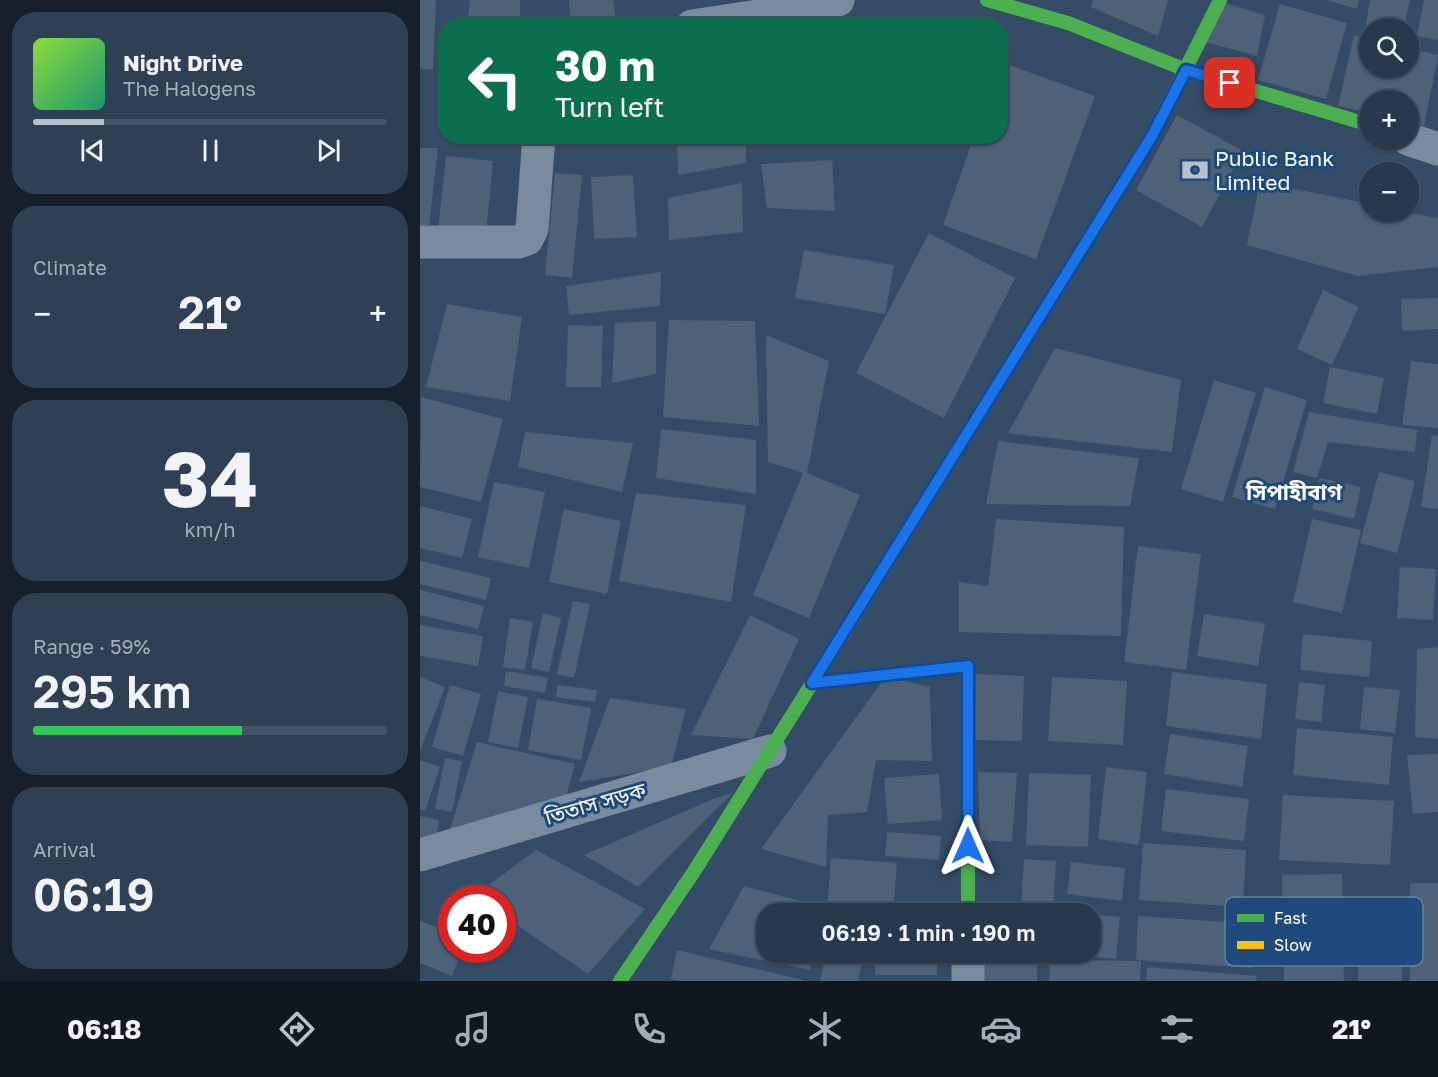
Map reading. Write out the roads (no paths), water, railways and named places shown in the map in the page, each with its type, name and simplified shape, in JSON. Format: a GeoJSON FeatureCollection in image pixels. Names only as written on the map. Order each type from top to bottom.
{"type":"FeatureCollection","features":[{"type":"Feature","properties":{"kind":"street"},"geometry":{"type":"LineString","coordinates":[[745,18],[838,0]]}},
{"type":"Feature","properties":{"kind":"street"},"geometry":{"type":"LineString","coordinates":[[987,0],[1068,23],[1186,70],[1359,122]]}},
{"type":"Feature","properties":{"kind":"street"},"geometry":{"type":"LineString","coordinates":[[620,981],[695,870],[770,751],[1152,136],[1220,0]]}},
{"type":"Feature","properties":{"kind":"street"},"geometry":{"type":"LineString","coordinates":[[1419,143],[1438,149]]}},
{"type":"Feature","properties":{"kind":"street"},"geometry":{"type":"LineString","coordinates":[[420,242],[518,242],[527,239],[532,229],[538,144]]}},
{"type":"Feature","properties":{"kind":"street"},"geometry":{"type":"LineString","coordinates":[[812,683],[968,666],[968,903]]}},
{"type":"Feature","properties":{"kind":"street","name":"তিতাস সড়ক"},"geometry":{"type":"LineString","coordinates":[[420,855],[770,751]]}},
{"type":"Feature","properties":{"kind":"street"},"geometry":{"type":"LineString","coordinates":[[968,963],[968,981]]}},
{"type":"Feature","properties":{"kind":"place","name":"Public Bank Limited"},"geometry":{"type":"Point","coordinates":[1195,170]}},
{"type":"Feature","properties":{"kind":"district","name":"সিপাহীবাগ"},"geometry":{"type":"Point","coordinates":[1294,491]}}]}
